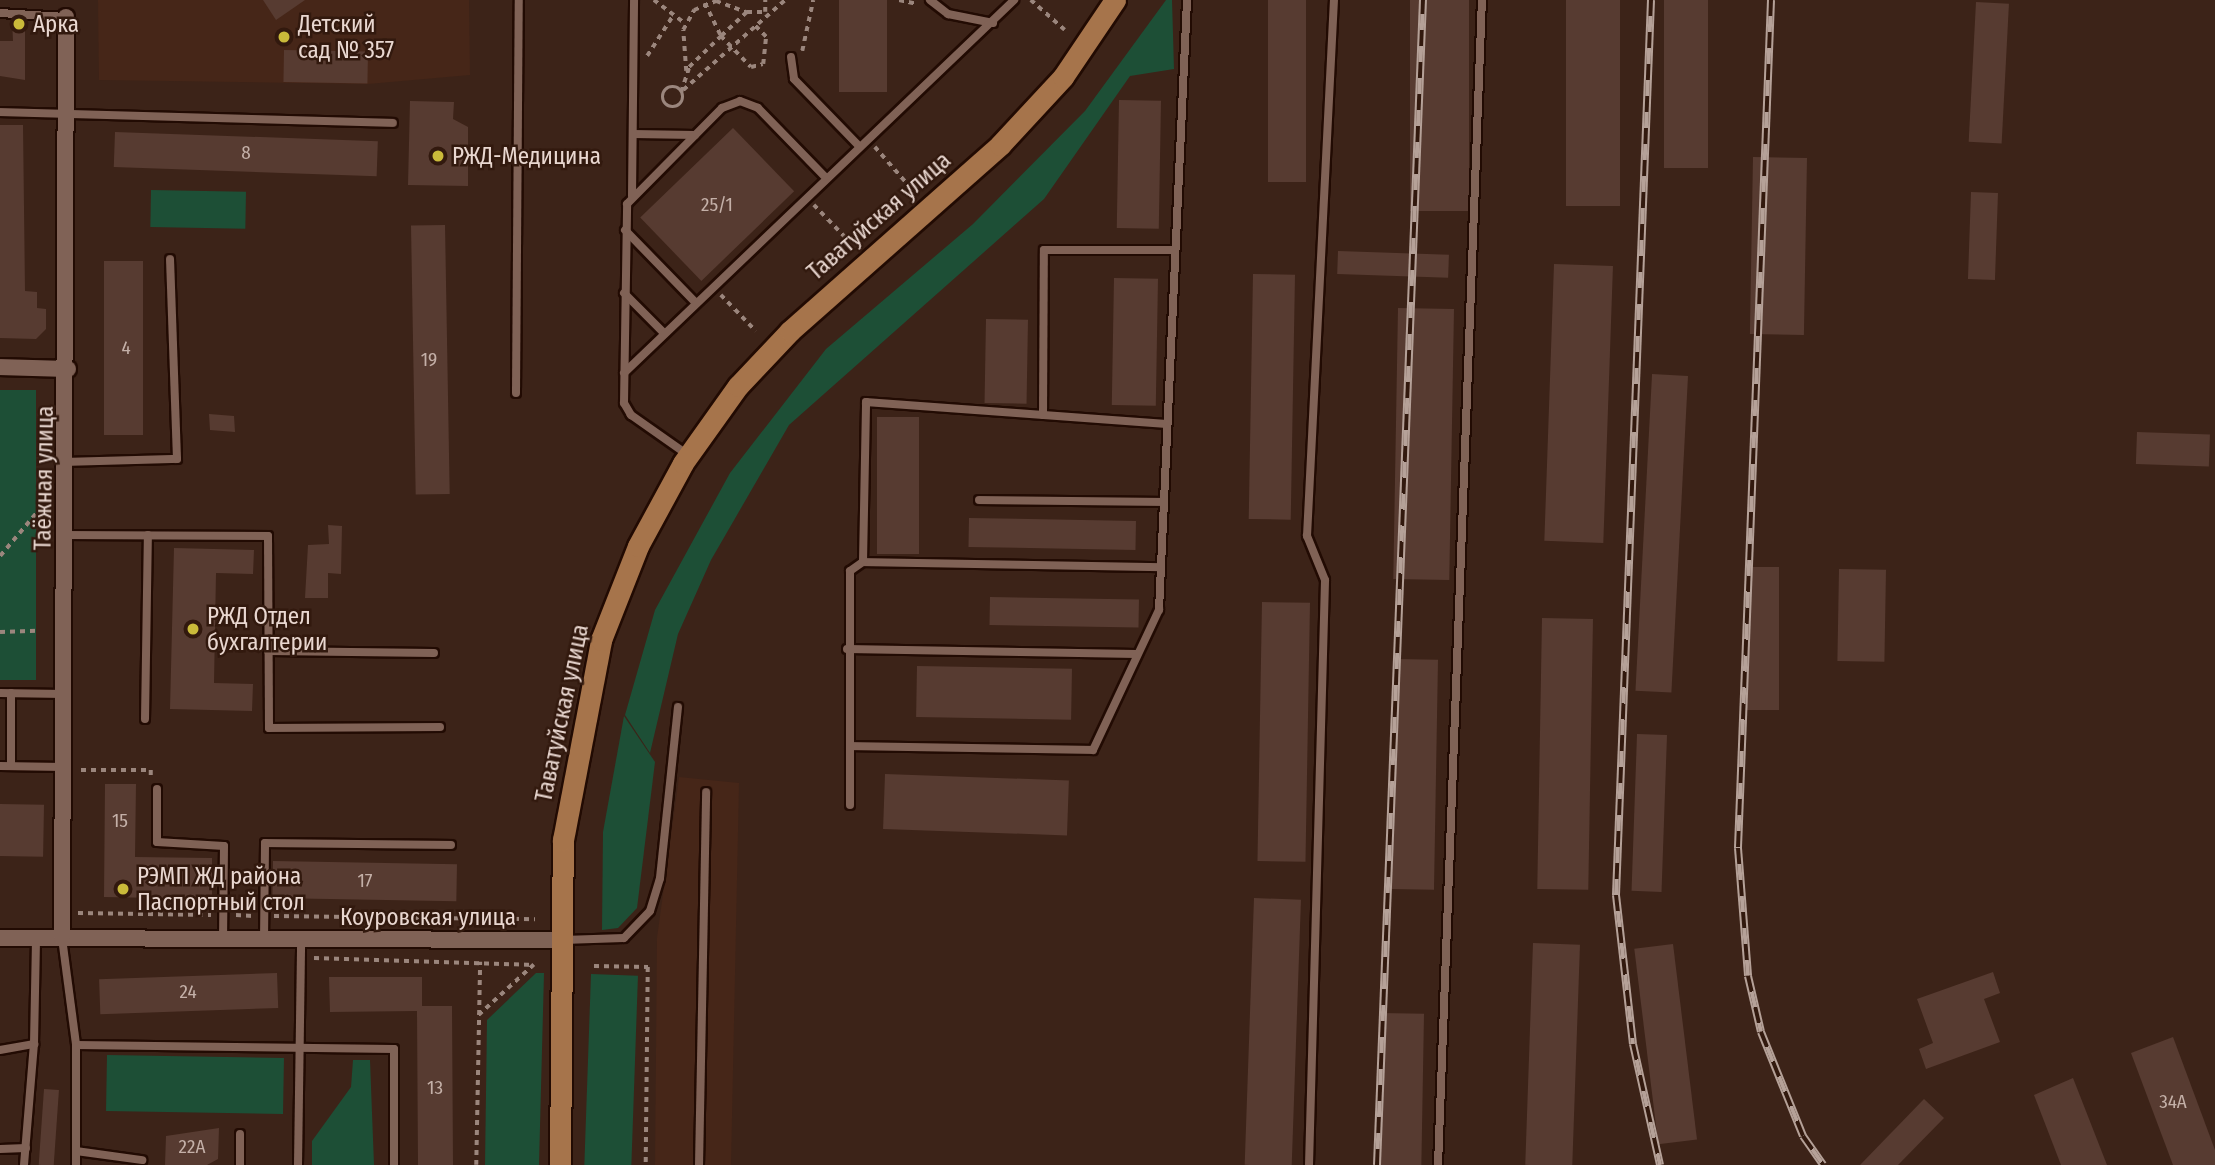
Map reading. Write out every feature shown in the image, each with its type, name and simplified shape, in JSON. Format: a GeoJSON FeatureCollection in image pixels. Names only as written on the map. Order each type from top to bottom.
{"type":"FeatureCollection","features":[{"type":"Feature","properties":{"kind":"main road","name":"Таватуйская улица"},"geometry":{"type":"LineString","coordinates":[[559,1165],[563,839],[601,640],[638,547],[689,456],[738,386],[790,331],[1000,145],[1063,77],[1115,0]]}},
{"type":"Feature","properties":{"kind":"street","name":"Таёжная улица"},"geometry":{"type":"LineString","coordinates":[[62,938],[68,369],[69,115],[66,18]]}},
{"type":"Feature","properties":{"kind":"street"},"geometry":{"type":"LineString","coordinates":[[0,367],[68,369]]}},
{"type":"Feature","properties":{"kind":"street","name":"Коуровская улица"},"geometry":{"type":"LineString","coordinates":[[0,938],[223,941],[562,940]]}},
{"type":"Feature","properties":{"kind":"lane"},"geometry":{"type":"LineString","coordinates":[[516,393],[519,0]]}},
{"type":"Feature","properties":{"kind":"lane"},"geometry":{"type":"LineString","coordinates":[[634,0],[632,196],[625,230],[624,293],[624,373],[628,411],[689,456]]}},
{"type":"Feature","properties":{"kind":"lane"},"geometry":{"type":"LineString","coordinates":[[930,0],[948,14],[993,23]]}},
{"type":"Feature","properties":{"kind":"lane"},"geometry":{"type":"LineString","coordinates":[[624,373],[805,196],[859,146],[869,141],[1014,0]]}},
{"type":"Feature","properties":{"kind":"lane"},"geometry":{"type":"LineString","coordinates":[[850,746],[1093,750],[1158,610],[1173,250],[1187,0]]}},
{"type":"Feature","properties":{"kind":"lane"},"geometry":{"type":"LineString","coordinates":[[1309,1165],[1325,580],[1307,536],[1334,0]]}},
{"type":"Feature","properties":{"kind":"lane"},"geometry":{"type":"LineString","coordinates":[[1438,1165],[1482,0]]}},
{"type":"Feature","properties":{"kind":"lane"},"geometry":{"type":"LineString","coordinates":[[0,13],[66,18]]}},
{"type":"Feature","properties":{"kind":"lane"},"geometry":{"type":"LineString","coordinates":[[791,57],[794,79],[859,146]]}},
{"type":"Feature","properties":{"kind":"lane"},"geometry":{"type":"LineString","coordinates":[[632,196],[732,102],[749,102],[825,177]]}},
{"type":"Feature","properties":{"kind":"lane"},"geometry":{"type":"LineString","coordinates":[[0,112],[393,123]]}},
{"type":"Feature","properties":{"kind":"lane"},"geometry":{"type":"LineString","coordinates":[[633,134],[695,135]]}},
{"type":"Feature","properties":{"kind":"lane"},"geometry":{"type":"LineString","coordinates":[[625,230],[696,303]]}},
{"type":"Feature","properties":{"kind":"lane"},"geometry":{"type":"LineString","coordinates":[[1043,415],[1044,250],[1173,250]]}},
{"type":"Feature","properties":{"kind":"lane"},"geometry":{"type":"LineString","coordinates":[[67,461],[177,459],[170,259]]}},
{"type":"Feature","properties":{"kind":"lane"},"geometry":{"type":"LineString","coordinates":[[624,293],[664,334]]}},
{"type":"Feature","properties":{"kind":"lane"},"geometry":{"type":"LineString","coordinates":[[863,562],[866,402],[1166,424]]}},
{"type":"Feature","properties":{"kind":"lane"},"geometry":{"type":"LineString","coordinates":[[979,500],[1163,502]]}},
{"type":"Feature","properties":{"kind":"lane"},"geometry":{"type":"LineString","coordinates":[[66,535],[268,536],[269,728],[440,727]]}},
{"type":"Feature","properties":{"kind":"lane"},"geometry":{"type":"LineString","coordinates":[[145,719],[148,535]]}},
{"type":"Feature","properties":{"kind":"lane"},"geometry":{"type":"LineString","coordinates":[[850,805],[847,649],[850,571],[863,562],[1160,566]]}},
{"type":"Feature","properties":{"kind":"lane"},"geometry":{"type":"LineString","coordinates":[[847,649],[1136,654]]}},
{"type":"Feature","properties":{"kind":"lane"},"geometry":{"type":"LineString","coordinates":[[268,652],[434,653]]}},
{"type":"Feature","properties":{"kind":"lane"},"geometry":{"type":"LineString","coordinates":[[0,693],[64,694]]}},
{"type":"Feature","properties":{"kind":"lane"},"geometry":{"type":"LineString","coordinates":[[11,766],[12,693]]}},
{"type":"Feature","properties":{"kind":"lane"},"geometry":{"type":"LineString","coordinates":[[562,940],[624,938],[650,911],[660,878],[678,707]]}},
{"type":"Feature","properties":{"kind":"lane"},"geometry":{"type":"LineString","coordinates":[[0,745],[10,745]]}},
{"type":"Feature","properties":{"kind":"lane"},"geometry":{"type":"LineString","coordinates":[[0,766],[64,767]]}},
{"type":"Feature","properties":{"kind":"lane"},"geometry":{"type":"LineString","coordinates":[[157,789],[157,842],[224,846],[223,941]]}},
{"type":"Feature","properties":{"kind":"lane"},"geometry":{"type":"LineString","coordinates":[[699,1165],[706,792]]}},
{"type":"Feature","properties":{"kind":"lane"},"geometry":{"type":"LineString","coordinates":[[264,941],[265,843],[451,845]]}},
{"type":"Feature","properties":{"kind":"lane"},"geometry":{"type":"LineString","coordinates":[[24,1165],[34,1044],[36,938]]}},
{"type":"Feature","properties":{"kind":"lane"},"geometry":{"type":"LineString","coordinates":[[62,938],[76,1045],[76,1165]]}},
{"type":"Feature","properties":{"kind":"lane"},"geometry":{"type":"LineString","coordinates":[[298,1165],[302,941]]}},
{"type":"Feature","properties":{"kind":"lane"},"geometry":{"type":"LineString","coordinates":[[0,1050],[34,1044]]}},
{"type":"Feature","properties":{"kind":"lane"},"geometry":{"type":"LineString","coordinates":[[76,1045],[394,1049],[394,1165]]}},
{"type":"Feature","properties":{"kind":"lane"},"geometry":{"type":"LineString","coordinates":[[240,1134],[240,1165]]}},
{"type":"Feature","properties":{"kind":"lane"},"geometry":{"type":"LineString","coordinates":[[0,1149],[26,1148]]}},
{"type":"Feature","properties":{"kind":"lane"},"geometry":{"type":"LineString","coordinates":[[76,1151],[142,1160]]}},
{"type":"Feature","properties":{"kind":"path"},"geometry":{"type":"LineString","coordinates":[[654,0],[672,17],[685,23]]}},
{"type":"Feature","properties":{"kind":"path"},"geometry":{"type":"LineString","coordinates":[[765,0],[765,12]]}},
{"type":"Feature","properties":{"kind":"path"},"geometry":{"type":"LineString","coordinates":[[681,92],[752,23],[785,0]]}},
{"type":"Feature","properties":{"kind":"path"},"geometry":{"type":"LineString","coordinates":[[791,57],[803,47],[813,0]]}},
{"type":"Feature","properties":{"kind":"path"},"geometry":{"type":"LineString","coordinates":[[1031,0],[1065,30]]}},
{"type":"Feature","properties":{"kind":"path"},"geometry":{"type":"LineString","coordinates":[[681,92],[666,90],[666,103],[679,104],[687,71],[685,23],[705,3],[724,1],[747,12],[765,12]]}},
{"type":"Feature","properties":{"kind":"path"},"geometry":{"type":"LineString","coordinates":[[705,3],[721,36],[751,67],[763,64],[766,39],[752,23]]}},
{"type":"Feature","properties":{"kind":"path"},"geometry":{"type":"LineString","coordinates":[[687,71],[747,12]]}},
{"type":"Feature","properties":{"kind":"path"},"geometry":{"type":"LineString","coordinates":[[633,77],[672,17]]}},
{"type":"Feature","properties":{"kind":"path"},"geometry":{"type":"LineString","coordinates":[[869,141],[910,187]]}},
{"type":"Feature","properties":{"kind":"path"},"geometry":{"type":"LineString","coordinates":[[805,196],[849,241]]}},
{"type":"Feature","properties":{"kind":"path"},"geometry":{"type":"LineString","coordinates":[[713,286],[756,331]]}},
{"type":"Feature","properties":{"kind":"path"},"geometry":{"type":"LineString","coordinates":[[0,556],[38,511]]}},
{"type":"Feature","properties":{"kind":"path"},"geometry":{"type":"LineString","coordinates":[[0,632],[37,631]]}},
{"type":"Feature","properties":{"kind":"path"},"geometry":{"type":"LineString","coordinates":[[62,914],[535,919]]}},
{"type":"Feature","properties":{"kind":"path"},"geometry":{"type":"LineString","coordinates":[[476,1165],[478,1016],[480,962],[534,965],[478,1016]]}},
{"type":"Feature","properties":{"kind":"path"},"geometry":{"type":"LineString","coordinates":[[594,966],[648,967],[646,1165]]}},
{"type":"Feature","properties":{"kind":"shaded area","name":"Детский сад № 357"},"geometry":{"type":"Polygon","coordinates":[[[98,0],[469,0],[470,75],[368,84],[99,80],[98,0]]]}},
{"type":"Feature","properties":{"kind":"shaded area"},"geometry":{"type":"Polygon","coordinates":[[[679,777],[739,783],[731,1165],[655,1165],[657,938],[679,777]]]}},
{"type":"Feature","properties":{"kind":"green space"},"geometry":{"type":"Polygon","coordinates":[[[1166,0],[1172,0],[1174,69],[1130,76],[1044,199],[789,425],[711,560],[678,634],[650,753],[625,715],[655,610],[730,473],[826,349],[973,224],[1085,111],[1166,0]]]}},
{"type":"Feature","properties":{"kind":"green space"},"geometry":{"type":"Polygon","coordinates":[[[151,190],[246,192],[245,229],[150,227],[151,190]]]}},
{"type":"Feature","properties":{"kind":"green space"},"geometry":{"type":"Polygon","coordinates":[[[0,390],[36,390],[36,680],[0,680],[0,390]]]}},
{"type":"Feature","properties":{"kind":"green space"},"geometry":{"type":"Polygon","coordinates":[[[624,716],[655,762],[637,908],[618,928],[602,930],[603,832],[624,716]]]}},
{"type":"Feature","properties":{"kind":"green space"},"geometry":{"type":"Polygon","coordinates":[[[536,973],[544,973],[539,1165],[485,1165],[487,1020],[536,973]]]}},
{"type":"Feature","properties":{"kind":"green space"},"geometry":{"type":"Polygon","coordinates":[[[591,974],[638,976],[631,1165],[584,1165],[591,974]]]}},
{"type":"Feature","properties":{"kind":"green space"},"geometry":{"type":"Polygon","coordinates":[[[107,1055],[284,1058],[283,1114],[106,1111],[107,1055]]]}},
{"type":"Feature","properties":{"kind":"green space"},"geometry":{"type":"Polygon","coordinates":[[[353,1060],[370,1060],[374,1165],[312,1165],[312,1141],[351,1087],[353,1060]]]}},
{"type":"Feature","properties":{"kind":"building"},"geometry":{"type":"Polygon","coordinates":[[[263,0],[305,0],[276,20],[263,0]]]}},
{"type":"Feature","properties":{"kind":"building"},"geometry":{"type":"Polygon","coordinates":[[[839,0],[887,0],[887,92],[839,92],[839,0]]]}},
{"type":"Feature","properties":{"kind":"building"},"geometry":{"type":"Polygon","coordinates":[[[1268,0],[1306,0],[1306,182],[1268,182],[1268,0]]]}},
{"type":"Feature","properties":{"kind":"building"},"geometry":{"type":"Polygon","coordinates":[[[1410,0],[1469,0],[1469,211],[1410,211],[1410,0]]]}},
{"type":"Feature","properties":{"kind":"building"},"geometry":{"type":"Polygon","coordinates":[[[1566,0],[1620,0],[1620,206],[1566,206],[1566,0]]]}},
{"type":"Feature","properties":{"kind":"building"},"geometry":{"type":"Polygon","coordinates":[[[1664,0],[1708,0],[1708,168],[1664,168],[1664,0]]]}},
{"type":"Feature","properties":{"kind":"building"},"geometry":{"type":"Polygon","coordinates":[[[1976,2],[2009,4],[2002,144],[1969,142],[1976,2]]]}},
{"type":"Feature","properties":{"kind":"building"},"geometry":{"type":"Polygon","coordinates":[[[12,20],[25,21],[25,80],[0,76],[0,41],[13,41],[12,20]]]}},
{"type":"Feature","properties":{"kind":"building"},"geometry":{"type":"Polygon","coordinates":[[[284,50],[368,51],[367,83],[283,82],[284,50]]]}},
{"type":"Feature","properties":{"kind":"building"},"geometry":{"type":"Polygon","coordinates":[[[1119,100],[1161,101],[1159,229],[1117,228],[1119,100]]]}},
{"type":"Feature","properties":{"kind":"building","name":"РЖД-Медицина"},"geometry":{"type":"Polygon","coordinates":[[[410,101],[454,102],[453,119],[468,127],[468,186],[408,185],[410,101]]]}},
{"type":"Feature","properties":{"kind":"building"},"geometry":{"type":"Polygon","coordinates":[[[0,125],[23,125],[25,291],[37,292],[37,308],[46,309],[46,329],[36,339],[0,338],[0,125]]]}},
{"type":"Feature","properties":{"kind":"building"},"geometry":{"type":"Polygon","coordinates":[[[733,128],[794,191],[701,281],[640,218],[733,128]]]}},
{"type":"Feature","properties":{"kind":"building"},"geometry":{"type":"Polygon","coordinates":[[[115,132],[378,141],[377,176],[114,167],[115,132]]]}},
{"type":"Feature","properties":{"kind":"building"},"geometry":{"type":"Polygon","coordinates":[[[1753,157],[1807,158],[1804,335],[1750,334],[1753,157]]]}},
{"type":"Feature","properties":{"kind":"building"},"geometry":{"type":"Polygon","coordinates":[[[1971,192],[1998,193],[1995,280],[1968,279],[1971,192]]]}},
{"type":"Feature","properties":{"kind":"building"},"geometry":{"type":"Polygon","coordinates":[[[445,225],[450,494],[416,495],[411,226],[445,225]]]}},
{"type":"Feature","properties":{"kind":"building"},"geometry":{"type":"Polygon","coordinates":[[[1338,251],[1449,255],[1448,278],[1337,274],[1338,251]]]}},
{"type":"Feature","properties":{"kind":"building"},"geometry":{"type":"Polygon","coordinates":[[[104,261],[143,261],[143,435],[104,435],[104,261]]]}},
{"type":"Feature","properties":{"kind":"building"},"geometry":{"type":"Polygon","coordinates":[[[1554,264],[1613,266],[1603,543],[1544,541],[1554,264]]]}},
{"type":"Feature","properties":{"kind":"building"},"geometry":{"type":"Polygon","coordinates":[[[1253,274],[1295,275],[1291,520],[1249,519],[1253,274]]]}},
{"type":"Feature","properties":{"kind":"building"},"geometry":{"type":"Polygon","coordinates":[[[1114,278],[1158,279],[1156,406],[1112,405],[1114,278]]]}},
{"type":"Feature","properties":{"kind":"building"},"geometry":{"type":"Polygon","coordinates":[[[1398,308],[1454,309],[1449,580],[1393,579],[1398,308]]]}},
{"type":"Feature","properties":{"kind":"building"},"geometry":{"type":"Polygon","coordinates":[[[986,319],[1028,320],[1027,404],[985,403],[986,319]]]}},
{"type":"Feature","properties":{"kind":"building"},"geometry":{"type":"Polygon","coordinates":[[[1652,374],[1688,376],[1671,693],[1635,691],[1652,374]]]}},
{"type":"Feature","properties":{"kind":"building"},"geometry":{"type":"Polygon","coordinates":[[[209,414],[234,416],[235,432],[210,430],[209,414]]]}},
{"type":"Feature","properties":{"kind":"building"},"geometry":{"type":"Polygon","coordinates":[[[877,417],[919,417],[919,554],[877,554],[877,417]]]}},
{"type":"Feature","properties":{"kind":"building"},"geometry":{"type":"Polygon","coordinates":[[[2137,432],[2210,435],[2209,467],[2136,464],[2137,432]]]}},
{"type":"Feature","properties":{"kind":"building"},"geometry":{"type":"Polygon","coordinates":[[[969,518],[1136,521],[1135,550],[968,547],[969,518]]]}},
{"type":"Feature","properties":{"kind":"building"},"geometry":{"type":"Polygon","coordinates":[[[328,525],[342,526],[341,574],[328,573],[328,598],[305,598],[308,545],[329,544],[328,525]]]}},
{"type":"Feature","properties":{"kind":"building","name":"РЖД Отдел бухгалтерии"},"geometry":{"type":"Polygon","coordinates":[[[174,548],[254,550],[253,574],[216,573],[214,683],[253,684],[252,711],[170,709],[174,548]]]}},
{"type":"Feature","properties":{"kind":"building"},"geometry":{"type":"Polygon","coordinates":[[[1747,567],[1779,567],[1779,710],[1747,710],[1747,567]]]}},
{"type":"Feature","properties":{"kind":"building"},"geometry":{"type":"Polygon","coordinates":[[[1839,569],[1886,570],[1884,662],[1837,661],[1839,569]]]}},
{"type":"Feature","properties":{"kind":"building"},"geometry":{"type":"Polygon","coordinates":[[[990,597],[1139,600],[1138,628],[990,625],[990,597]]]}},
{"type":"Feature","properties":{"kind":"building"},"geometry":{"type":"Polygon","coordinates":[[[1262,602],[1310,603],[1305,862],[1257,861],[1262,602]]]}},
{"type":"Feature","properties":{"kind":"building"},"geometry":{"type":"Polygon","coordinates":[[[1542,618],[1593,619],[1588,890],[1537,889],[1542,618]]]}},
{"type":"Feature","properties":{"kind":"building"},"geometry":{"type":"Polygon","coordinates":[[[1395,659],[1438,660],[1434,890],[1391,889],[1395,659]]]}},
{"type":"Feature","properties":{"kind":"building"},"geometry":{"type":"Polygon","coordinates":[[[917,666],[1072,669],[1071,720],[916,717],[917,666]]]}},
{"type":"Feature","properties":{"kind":"building"},"geometry":{"type":"Polygon","coordinates":[[[1637,734],[1667,735],[1662,892],[1632,891],[1637,734]]]}},
{"type":"Feature","properties":{"kind":"building"},"geometry":{"type":"Polygon","coordinates":[[[885,774],[1069,780],[1067,835],[883,829],[885,774]]]}},
{"type":"Feature","properties":{"kind":"building"},"geometry":{"type":"Polygon","coordinates":[[[105,784],[136,784],[135,857],[212,858],[212,899],[104,897],[105,784]]]}},
{"type":"Feature","properties":{"kind":"building"},"geometry":{"type":"Polygon","coordinates":[[[0,804],[44,805],[43,857],[0,856],[0,804]]]}},
{"type":"Feature","properties":{"kind":"building"},"geometry":{"type":"Polygon","coordinates":[[[273,861],[457,864],[456,901],[272,898],[273,861]]]}},
{"type":"Feature","properties":{"kind":"building"},"geometry":{"type":"Polygon","coordinates":[[[1254,898],[1301,900],[1292,1165],[1245,1165],[1254,898]]]}},
{"type":"Feature","properties":{"kind":"building"},"geometry":{"type":"Polygon","coordinates":[[[1533,943],[1580,945],[1572,1165],[1525,1165],[1533,943]]]}},
{"type":"Feature","properties":{"kind":"building"},"geometry":{"type":"Polygon","coordinates":[[[1673,944],[1697,1140],[1658,1144],[1634,949],[1673,944]]]}},
{"type":"Feature","properties":{"kind":"building"},"geometry":{"type":"Polygon","coordinates":[[[1993,972],[2000,993],[1984,999],[2000,1042],[1926,1069],[1919,1049],[1933,1043],[1917,999],[1993,972]]]}},
{"type":"Feature","properties":{"kind":"building"},"geometry":{"type":"Polygon","coordinates":[[[277,973],[278,1008],[100,1014],[99,979],[277,973]]]}},
{"type":"Feature","properties":{"kind":"building"},"geometry":{"type":"Polygon","coordinates":[[[329,977],[422,977],[422,1006],[452,1006],[453,1165],[418,1165],[417,1011],[330,1012],[329,977]]]}},
{"type":"Feature","properties":{"kind":"building"},"geometry":{"type":"Polygon","coordinates":[[[1380,1013],[1424,1014],[1421,1165],[1377,1165],[1380,1013]]]}},
{"type":"Feature","properties":{"kind":"building"},"geometry":{"type":"Polygon","coordinates":[[[2173,1037],[2215,1150],[2215,1165],[2173,1165],[2131,1053],[2173,1037]]]}},
{"type":"Feature","properties":{"kind":"building"},"geometry":{"type":"Polygon","coordinates":[[[2073,1078],[2107,1165],[2061,1165],[2034,1095],[2073,1078]]]}},
{"type":"Feature","properties":{"kind":"building"},"geometry":{"type":"Polygon","coordinates":[[[44,1089],[59,1090],[54,1165],[39,1165],[44,1089]]]}},
{"type":"Feature","properties":{"kind":"building"},"geometry":{"type":"Polygon","coordinates":[[[1924,1099],[1944,1118],[1898,1165],[1860,1165],[1924,1099]]]}},
{"type":"Feature","properties":{"kind":"building"},"geometry":{"type":"Polygon","coordinates":[[[219,1128],[218,1159],[207,1165],[165,1165],[166,1136],[219,1128]]]}},
{"type":"Feature","properties":{"kind":"railway"},"geometry":{"type":"LineString","coordinates":[[1377,1165],[1423,0]]}},
{"type":"Feature","properties":{"kind":"railway"},"geometry":{"type":"LineString","coordinates":[[1651,0],[1616,895],[1633,1044],[1660,1165]]}},
{"type":"Feature","properties":{"kind":"railway"},"geometry":{"type":"LineString","coordinates":[[1771,0],[1738,848],[1748,976],[1761,1032],[1803,1136],[1823,1165]]}},
{"type":"Feature","properties":{"kind":"place","name":"Арка"},"geometry":{"type":"Point","coordinates":[19,24]}},
{"type":"Feature","properties":{"kind":"place","name":"Детский сад № 357"},"geometry":{"type":"Point","coordinates":[284,37]}},
{"type":"Feature","properties":{"kind":"place","name":"РЖД-Медицина"},"geometry":{"type":"Point","coordinates":[438,156]}},
{"type":"Feature","properties":{"kind":"place","name":"РЖД Отдел бухгалтерии"},"geometry":{"type":"Point","coordinates":[193,629]}},
{"type":"Feature","properties":{"kind":"place","name":"РЭМП ЖД района Паспортный стол"},"geometry":{"type":"Point","coordinates":[123,889]}}]}
